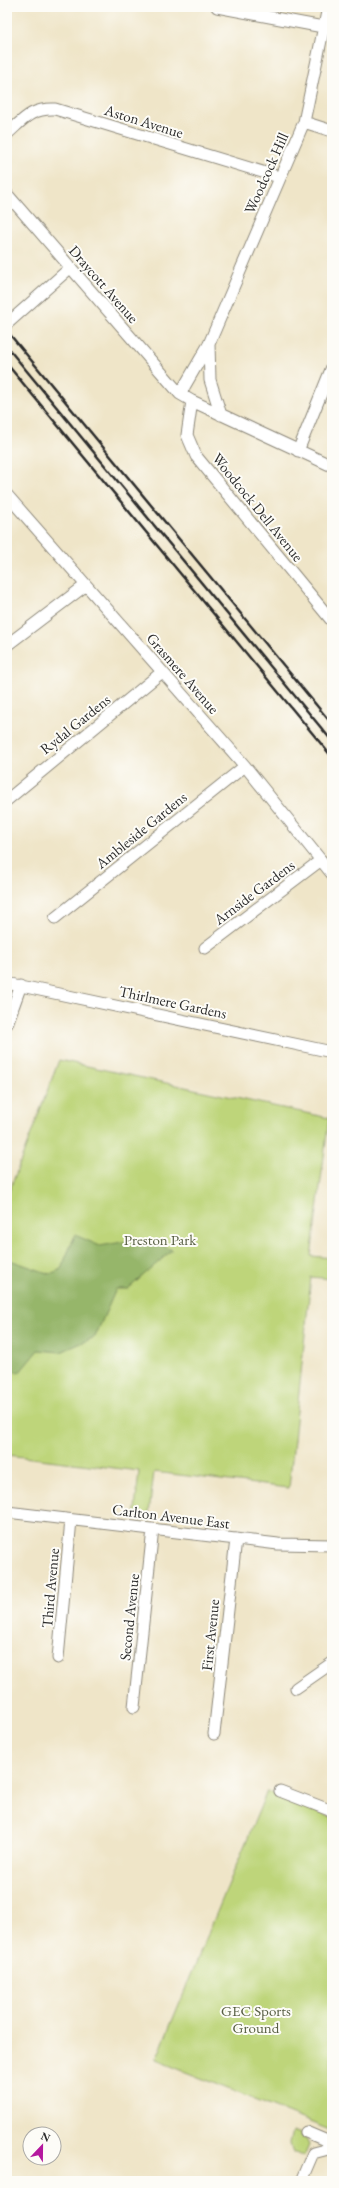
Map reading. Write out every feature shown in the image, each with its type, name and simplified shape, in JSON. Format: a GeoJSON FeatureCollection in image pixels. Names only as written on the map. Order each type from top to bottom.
{"type":"FeatureCollection","features":[{"type":"Feature","properties":{"kind":"street"},"geometry":{"type":"LineString","coordinates":[[217,7],[323,28]]}},
{"type":"Feature","properties":{"kind":"street","name":"Woodcock Hill"},"geometry":{"type":"LineString","coordinates":[[180,394],[209,344],[279,177],[304,122],[328,7]]}},
{"type":"Feature","properties":{"kind":"street","name":"Aston Avenue"},"geometry":{"type":"LineString","coordinates":[[7,134],[30,114],[37,110],[55,109],[279,177]]}},
{"type":"Feature","properties":{"kind":"street"},"geometry":{"type":"LineString","coordinates":[[304,122],[332,131]]}},
{"type":"Feature","properties":{"kind":"street","name":"Draycott Avenue"},"geometry":{"type":"LineString","coordinates":[[7,194],[180,394]]}},
{"type":"Feature","properties":{"kind":"street"},"geometry":{"type":"LineString","coordinates":[[8,323],[70,268]]}},
{"type":"Feature","properties":{"kind":"street","name":"Woodcock Hill"},"geometry":{"type":"LineString","coordinates":[[209,344],[210,380],[221,415]]}},
{"type":"Feature","properties":{"kind":"street"},"geometry":{"type":"LineString","coordinates":[[298,451],[332,367]]}},
{"type":"Feature","properties":{"kind":"street"},"geometry":{"type":"LineString","coordinates":[[180,394],[221,415],[332,466]]}},
{"type":"Feature","properties":{"kind":"street","name":"Woodcock Dell Avenue"},"geometry":{"type":"LineString","coordinates":[[192,401],[187,435],[196,456],[332,621]]}},
{"type":"Feature","properties":{"kind":"street","name":"Grasmere Avenue"},"geometry":{"type":"LineString","coordinates":[[7,495],[245,766],[332,874]]}},
{"type":"Feature","properties":{"kind":"street"},"geometry":{"type":"LineString","coordinates":[[7,645],[86,585]]}},
{"type":"Feature","properties":{"kind":"street","name":"Rydal Gardens"},"geometry":{"type":"LineString","coordinates":[[7,800],[162,672]]}},
{"type":"Feature","properties":{"kind":"street","name":"Ambleside Gardens"},"geometry":{"type":"LineString","coordinates":[[55,918],[245,766]]}},
{"type":"Feature","properties":{"kind":"street","name":"Arnside Gardens"},"geometry":{"type":"LineString","coordinates":[[205,948],[321,860]]}},
{"type":"Feature","properties":{"kind":"street","name":"Thirlmere Gardens"},"geometry":{"type":"LineString","coordinates":[[7,983],[332,1052]]}},
{"type":"Feature","properties":{"kind":"street"},"geometry":{"type":"LineString","coordinates":[[7,1024],[21,986]]}},
{"type":"Feature","properties":{"kind":"street","name":"Carlton Avenue East"},"geometry":{"type":"LineString","coordinates":[[7,1512],[278,1544],[332,1545]]}},
{"type":"Feature","properties":{"kind":"street","name":"Third Avenue"},"geometry":{"type":"LineString","coordinates":[[58,1658],[71,1520]]}},
{"type":"Feature","properties":{"kind":"street","name":"Second Avenue"},"geometry":{"type":"LineString","coordinates":[[134,1708],[154,1529]]}},
{"type":"Feature","properties":{"kind":"street","name":"First Avenue"},"geometry":{"type":"LineString","coordinates":[[214,1734],[236,1539]]}},
{"type":"Feature","properties":{"kind":"street"},"geometry":{"type":"LineString","coordinates":[[296,1688],[332,1663]]}},
{"type":"Feature","properties":{"kind":"street"},"geometry":{"type":"LineString","coordinates":[[280,1791],[332,1811]]}},
{"type":"Feature","properties":{"kind":"street"},"geometry":{"type":"LineString","coordinates":[[306,2132],[332,2143]]}},
{"type":"Feature","properties":{"kind":"street"},"geometry":{"type":"LineString","coordinates":[[301,2181],[313,2153],[332,2148]]}},
{"type":"Feature","properties":{"kind":"green space","name":"Preston Park"},"geometry":{"type":"Polygon","coordinates":[[[59,1060],[329,1118],[311,1256],[332,1258],[332,1279],[311,1277],[289,1488],[154,1472],[148,1521],[134,1519],[139,1471],[7,1455],[7,1197],[59,1060]]]}},
{"type":"Feature","properties":{"kind":"green space"},"geometry":{"type":"Polygon","coordinates":[[[75,1235],[100,1246],[128,1241],[158,1244],[172,1250],[128,1289],[116,1289],[95,1337],[61,1352],[38,1350],[19,1373],[7,1369],[7,1259],[50,1274],[61,1269],[75,1235]]]}},
{"type":"Feature","properties":{"kind":"green space","name":"GEC Sports Ground"},"geometry":{"type":"Polygon","coordinates":[[[267,1791],[332,1818],[332,2131],[156,2060],[267,1791]]]}},
{"type":"Feature","properties":{"kind":"green space"},"geometry":{"type":"Polygon","coordinates":[[[293,2131],[301,2134],[300,2137],[306,2139],[309,2145],[304,2157],[293,2152],[290,2144],[293,2131]]]}},
{"type":"Feature","properties":{"kind":"railway"},"geometry":{"type":"LineString","coordinates":[[7,331],[332,724]]}},
{"type":"Feature","properties":{"kind":"railway"},"geometry":{"type":"LineString","coordinates":[[7,347],[332,741]]}},
{"type":"Feature","properties":{"kind":"railway"},"geometry":{"type":"LineString","coordinates":[[7,364],[332,757]]}}]}
